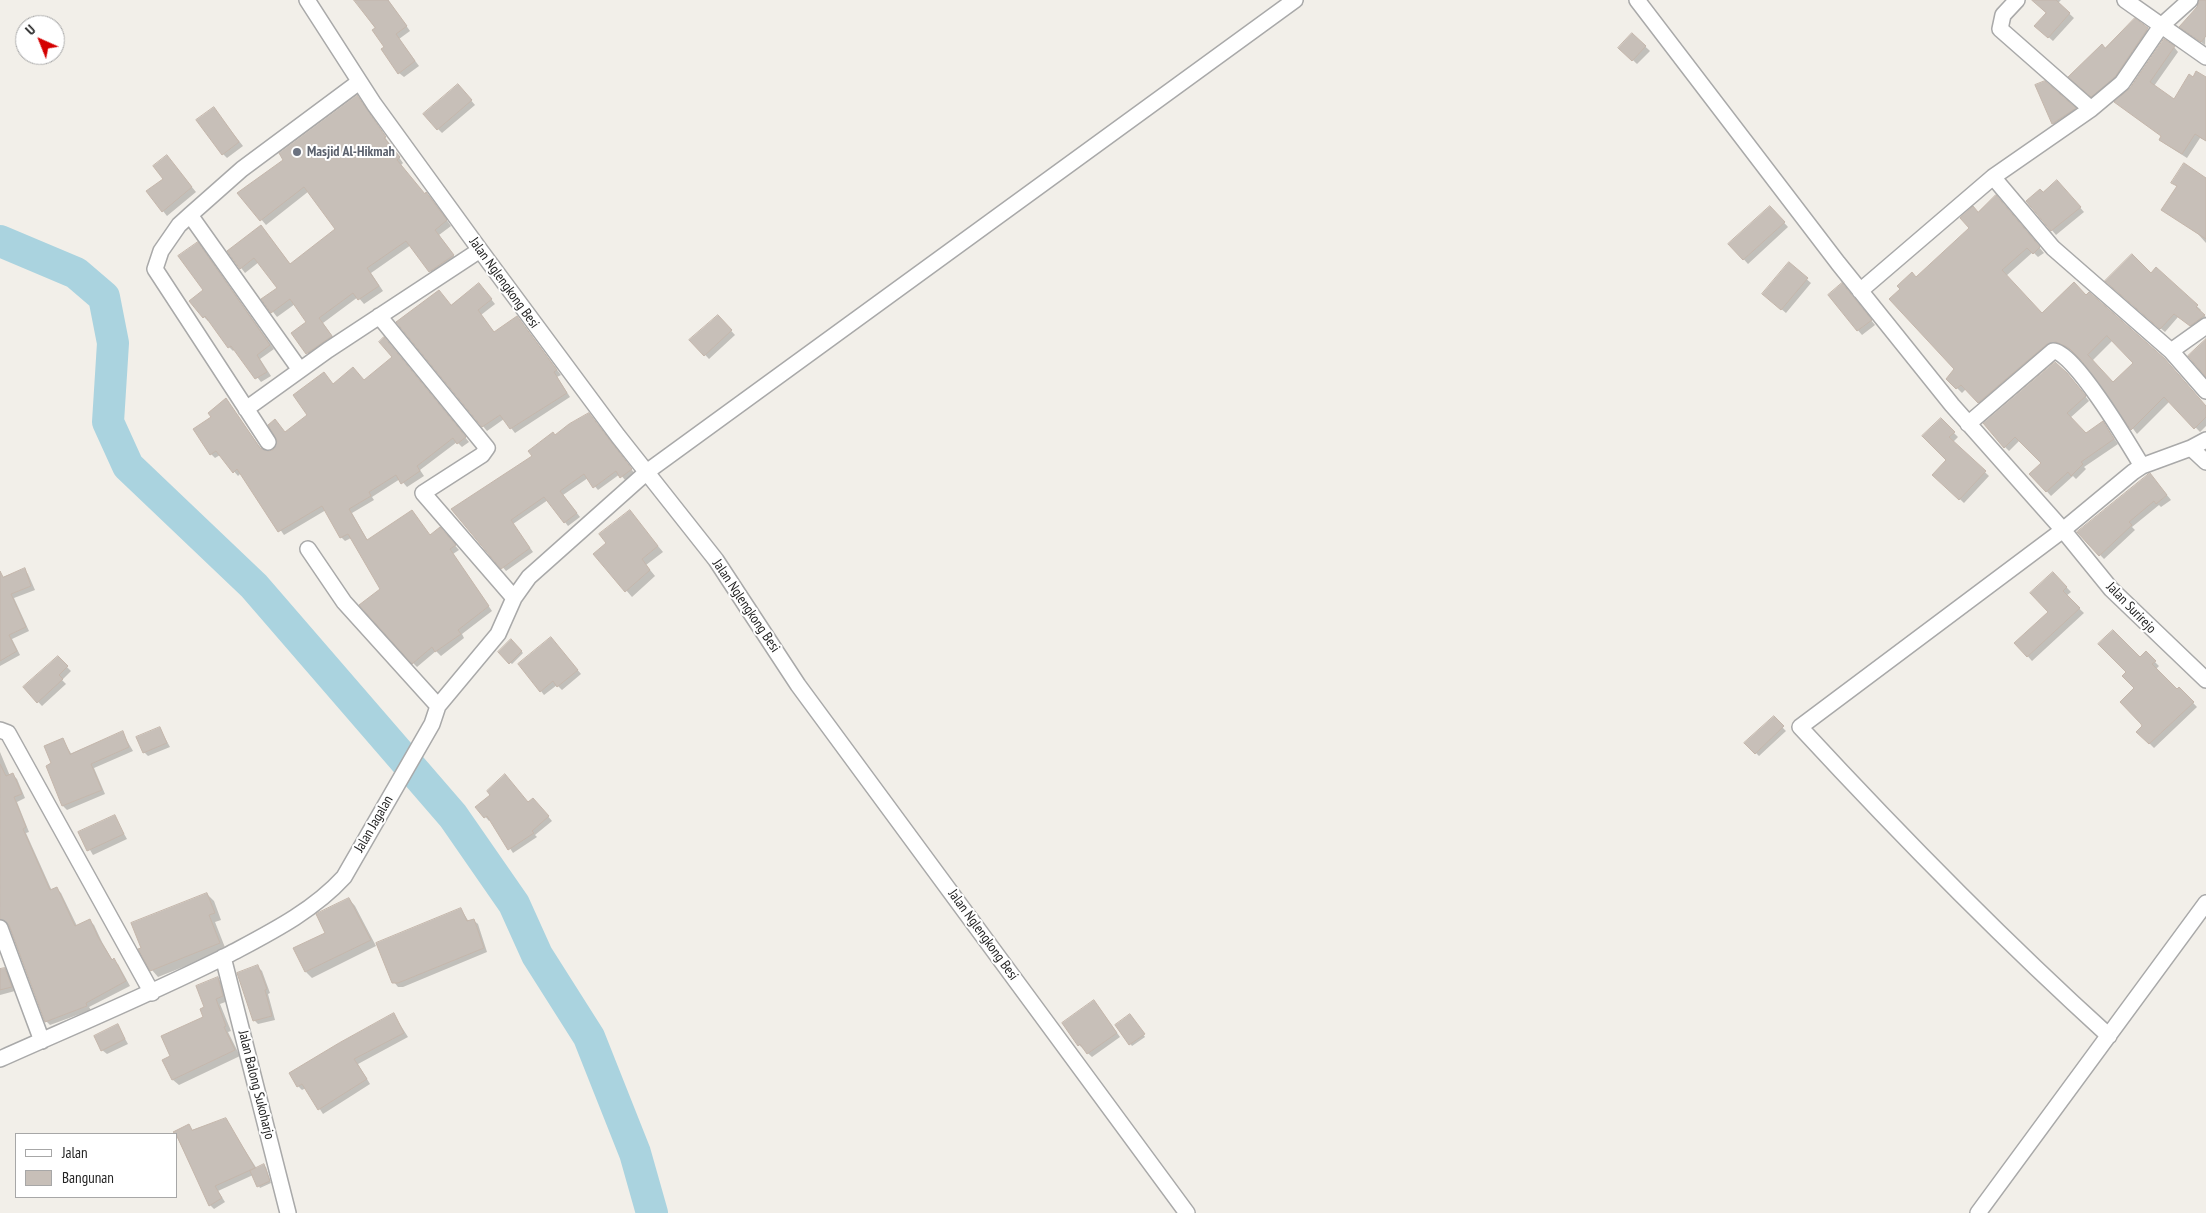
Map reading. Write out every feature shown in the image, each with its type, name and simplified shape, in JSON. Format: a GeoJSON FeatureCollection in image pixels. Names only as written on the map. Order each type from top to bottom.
{"type":"FeatureCollection","features":[{"type":"Feature","properties":{"kind":"street","name":"Jalan Nglengkong Besi"},"geometry":{"type":"LineString","coordinates":[[307,0],[359,82],[480,250],[612,429],[648,471],[716,560],[798,684],[1186,1213]]}},
{"type":"Feature","properties":{"kind":"street","name":"Jalan Jagalan"},"geometry":{"type":"LineString","coordinates":[[0,1059],[152,993],[223,957],[279,928],[334,888],[344,877],[432,724],[438,706],[498,634],[514,598],[529,577],[648,471],[1295,0]]}},
{"type":"Feature","properties":{"kind":"street","name":"Jalan Surirejo"},"geometry":{"type":"LineString","coordinates":[[1637,0],[1860,291],[1968,424],[2063,530],[2111,588],[2206,680]]}},
{"type":"Feature","properties":{"kind":"street"},"geometry":{"type":"LineString","coordinates":[[2017,0],[2003,15],[2000,29],[2090,108]]}},
{"type":"Feature","properties":{"kind":"street"},"geometry":{"type":"LineString","coordinates":[[2125,0],[2206,57]]}},
{"type":"Feature","properties":{"kind":"street"},"geometry":{"type":"LineString","coordinates":[[1860,291],[1993,177],[2122,83],[2161,26],[2190,0]]}},
{"type":"Feature","properties":{"kind":"street"},"geometry":{"type":"LineString","coordinates":[[268,442],[156,269],[161,250],[179,225],[242,169],[359,82]]}},
{"type":"Feature","properties":{"kind":"street"},"geometry":{"type":"LineString","coordinates":[[1993,177],[2053,248],[2171,351],[2206,391]]}},
{"type":"Feature","properties":{"kind":"street"},"geometry":{"type":"LineString","coordinates":[[190,215],[300,370]]}},
{"type":"Feature","properties":{"kind":"street"},"geometry":{"type":"LineString","coordinates":[[246,409],[379,316],[480,250]]}},
{"type":"Feature","properties":{"kind":"street"},"geometry":{"type":"LineString","coordinates":[[379,316],[487,448],[482,454],[423,493],[514,598]]}},
{"type":"Feature","properties":{"kind":"street"},"geometry":{"type":"LineString","coordinates":[[2171,351],[2206,326]]}},
{"type":"Feature","properties":{"kind":"street"},"geometry":{"type":"LineString","coordinates":[[1968,424],[2053,351],[2056,351],[2065,358],[2106,407],[2142,466]]}},
{"type":"Feature","properties":{"kind":"street"},"geometry":{"type":"LineString","coordinates":[[2109,1036],[2043,976],[1938,871],[1800,727],[2063,530],[2142,466],[2192,448],[2206,440]]}},
{"type":"Feature","properties":{"kind":"street"},"geometry":{"type":"LineString","coordinates":[[2192,448],[2206,462]]}},
{"type":"Feature","properties":{"kind":"street"},"geometry":{"type":"LineString","coordinates":[[308,549],[344,602],[438,706]]}},
{"type":"Feature","properties":{"kind":"street"},"geometry":{"type":"LineString","coordinates":[[0,730],[8,733],[152,993]]}},
{"type":"Feature","properties":{"kind":"street"},"geometry":{"type":"LineString","coordinates":[[1978,1213],[2206,903]]}},
{"type":"Feature","properties":{"kind":"street"},"geometry":{"type":"LineString","coordinates":[[0,928],[42,1041]]}},
{"type":"Feature","properties":{"kind":"street","name":"Jalan Balong Sukoharjo"},"geometry":{"type":"LineString","coordinates":[[223,957],[288,1213]]}},
{"type":"Feature","properties":{"kind":"building"},"geometry":{"type":"Polygon","coordinates":[[[354,0],[388,0],[407,26],[396,34],[415,61],[398,74],[381,49],[384,47],[372,30],[375,28],[354,0]]]}},
{"type":"Feature","properties":{"kind":"building"},"geometry":{"type":"Polygon","coordinates":[[[2032,0],[2056,0],[2070,13],[2048,38],[2034,26],[2046,13],[2032,0]]]}},
{"type":"Feature","properties":{"kind":"building"},"geometry":{"type":"Polygon","coordinates":[[[2199,0],[2206,0],[2206,36],[2201,42],[2179,27],[2197,7],[2199,0]]]}},
{"type":"Feature","properties":{"kind":"building"},"geometry":{"type":"Polygon","coordinates":[[[2135,18],[2148,28],[2115,77],[2091,97],[2068,77],[2102,44],[2105,48],[2135,18]]]}},
{"type":"Feature","properties":{"kind":"building"},"geometry":{"type":"Polygon","coordinates":[[[1632,33],[1646,46],[1632,61],[1618,48],[1632,33]]]}},
{"type":"Feature","properties":{"kind":"building"},"geometry":{"type":"Polygon","coordinates":[[[2164,39],[2175,46],[2150,82],[2174,99],[2189,74],[2193,77],[2196,71],[2206,77],[2206,141],[2195,134],[2182,154],[2159,140],[2161,136],[2114,102],[2130,88],[2164,39]]]}},
{"type":"Feature","properties":{"kind":"building"},"geometry":{"type":"Polygon","coordinates":[[[2045,81],[2076,108],[2052,124],[2035,85],[2045,81]]]}},
{"type":"Feature","properties":{"kind":"building"},"geometry":{"type":"Polygon","coordinates":[[[458,84],[472,100],[437,130],[423,114],[458,84]]]}},
{"type":"Feature","properties":{"kind":"building"},"geometry":{"type":"Polygon","coordinates":[[[357,95],[386,137],[384,138],[400,157],[397,160],[425,194],[426,192],[447,220],[435,230],[454,255],[429,272],[406,241],[367,268],[379,286],[358,300],[353,293],[319,318],[332,336],[306,354],[291,333],[306,322],[290,299],[271,313],[261,299],[277,288],[254,258],[240,269],[227,251],[261,225],[290,264],[335,229],[304,187],[260,221],[237,193],[283,160],[279,153],[357,95]]]}},
{"type":"Feature","properties":{"kind":"building"},"geometry":{"type":"Polygon","coordinates":[[[214,107],[239,142],[222,155],[196,120],[214,107]]]}},
{"type":"Feature","properties":{"kind":"building"},"geometry":{"type":"Polygon","coordinates":[[[167,155],[192,187],[162,212],[146,191],[163,179],[153,166],[167,155]]]}},
{"type":"Feature","properties":{"kind":"building"},"geometry":{"type":"Polygon","coordinates":[[[2184,163],[2206,178],[2206,239],[2161,210],[2177,186],[2171,183],[2184,163]]]}},
{"type":"Feature","properties":{"kind":"building"},"geometry":{"type":"Polygon","coordinates":[[[2057,180],[2081,207],[2051,231],[2026,201],[2040,189],[2043,192],[2057,180]]]}},
{"type":"Feature","properties":{"kind":"building"},"geometry":{"type":"Polygon","coordinates":[[[1996,195],[2040,247],[2033,254],[2027,248],[2002,270],[2042,313],[2074,282],[2086,295],[2089,292],[2164,358],[2206,406],[2206,417],[2194,429],[2164,397],[2131,430],[2081,360],[2069,348],[2056,342],[2047,344],[1978,403],[1961,385],[1956,389],[1946,379],[1954,369],[1889,299],[1900,289],[1897,286],[1912,272],[1916,277],[1969,228],[1960,218],[1973,206],[1978,212],[1996,195]],[[2107,336],[2088,355],[2113,382],[2133,363],[2107,336]]]}},
{"type":"Feature","properties":{"kind":"building"},"geometry":{"type":"Polygon","coordinates":[[[1770,206],[1785,222],[1743,260],[1728,244],[1770,206]]]}},
{"type":"Feature","properties":{"kind":"building"},"geometry":{"type":"Polygon","coordinates":[[[198,242],[270,345],[257,355],[267,372],[255,379],[231,346],[228,348],[205,316],[203,318],[189,301],[203,290],[178,256],[198,242]]]}},
{"type":"Feature","properties":{"kind":"building"},"geometry":{"type":"Polygon","coordinates":[[[2132,254],[2151,273],[2156,267],[2198,305],[2196,307],[2205,315],[2190,326],[2174,314],[2160,329],[2105,281],[2132,254]]]}},
{"type":"Feature","properties":{"kind":"building"},"geometry":{"type":"Polygon","coordinates":[[[1789,262],[1808,278],[1781,310],[1762,294],[1789,262]]]}},
{"type":"Feature","properties":{"kind":"building"},"geometry":{"type":"Polygon","coordinates":[[[479,283],[492,299],[478,310],[494,332],[517,316],[557,370],[554,372],[567,393],[510,429],[500,415],[482,427],[396,322],[439,290],[451,305],[479,283]]]}},
{"type":"Feature","properties":{"kind":"building"},"geometry":{"type":"Polygon","coordinates":[[[1842,283],[1872,320],[1857,331],[1828,295],[1842,283]]]}},
{"type":"Feature","properties":{"kind":"building"},"geometry":{"type":"Polygon","coordinates":[[[718,315],[732,330],[704,356],[689,340],[718,315]]]}},
{"type":"Feature","properties":{"kind":"building"},"geometry":{"type":"Polygon","coordinates":[[[384,337],[466,437],[457,444],[453,438],[417,466],[420,471],[401,484],[396,475],[369,492],[371,496],[349,509],[367,540],[412,510],[430,535],[440,527],[456,545],[450,549],[489,606],[458,630],[461,634],[435,652],[432,647],[412,664],[359,605],[380,589],[348,534],[340,538],[322,506],[278,532],[237,469],[233,473],[216,451],[210,455],[193,429],[211,417],[208,413],[226,398],[260,448],[268,451],[273,450],[277,441],[268,425],[275,419],[285,432],[307,415],[293,395],[324,372],[333,384],[353,367],[364,380],[392,357],[379,342],[384,337]]]}},
{"type":"Feature","properties":{"kind":"building"},"geometry":{"type":"Polygon","coordinates":[[[2206,339],[2206,377],[2188,356],[2206,339]]]}},
{"type":"Feature","properties":{"kind":"building"},"geometry":{"type":"Polygon","coordinates":[[[2055,362],[2086,396],[2067,413],[2086,433],[2103,421],[2114,439],[2081,462],[2083,464],[2071,476],[2068,472],[2046,492],[2029,474],[2041,463],[2015,437],[2004,448],[1983,423],[2055,362]]]}},
{"type":"Feature","properties":{"kind":"building"},"geometry":{"type":"Polygon","coordinates":[[[589,413],[632,469],[620,478],[616,471],[593,488],[584,474],[560,491],[577,513],[564,523],[544,497],[511,520],[530,548],[501,569],[451,509],[532,456],[528,451],[553,432],[555,435],[569,424],[589,413]]]}},
{"type":"Feature","properties":{"kind":"building"},"geometry":{"type":"Polygon","coordinates":[[[1941,418],[1955,432],[1949,437],[1986,471],[1959,500],[1932,475],[1946,460],[1922,436],[1941,418]]]}},
{"type":"Feature","properties":{"kind":"building"},"geometry":{"type":"Polygon","coordinates":[[[2150,473],[2167,495],[2156,504],[2154,501],[2129,522],[2132,525],[2099,556],[2077,532],[2150,473]]]}},
{"type":"Feature","properties":{"kind":"building"},"geometry":{"type":"Polygon","coordinates":[[[630,510],[658,546],[642,559],[650,570],[625,592],[593,554],[606,543],[599,534],[630,510]]]}},
{"type":"Feature","properties":{"kind":"building"},"geometry":{"type":"Polygon","coordinates":[[[25,568],[31,586],[11,594],[26,627],[9,635],[17,651],[0,661],[0,571],[3,577],[25,568]]]}},
{"type":"Feature","properties":{"kind":"building"},"geometry":{"type":"Polygon","coordinates":[[[2053,572],[2067,587],[2063,591],[2080,608],[2027,657],[2014,643],[2048,612],[2030,593],[2053,572]]]}},
{"type":"Feature","properties":{"kind":"building"},"geometry":{"type":"Polygon","coordinates":[[[2113,630],[2140,657],[2146,651],[2156,661],[2152,664],[2177,689],[2179,687],[2194,702],[2149,744],[2136,732],[2142,726],[2141,724],[2120,702],[2134,688],[2122,676],[2126,672],[2098,644],[2113,630]]]}},
{"type":"Feature","properties":{"kind":"building"},"geometry":{"type":"Polygon","coordinates":[[[551,637],[578,670],[557,687],[553,681],[540,692],[518,664],[551,637]]]}},
{"type":"Feature","properties":{"kind":"building"},"geometry":{"type":"Polygon","coordinates":[[[511,639],[522,651],[509,664],[498,652],[511,639]]]}},
{"type":"Feature","properties":{"kind":"building"},"geometry":{"type":"Polygon","coordinates":[[[58,656],[68,666],[59,675],[63,679],[37,703],[23,687],[58,656]]]}},
{"type":"Feature","properties":{"kind":"building"},"geometry":{"type":"Polygon","coordinates":[[[1774,716],[1784,726],[1755,754],[1744,743],[1774,716]]]}},
{"type":"Feature","properties":{"kind":"building"},"geometry":{"type":"Polygon","coordinates":[[[160,727],[167,743],[143,753],[136,737],[160,727]]]}},
{"type":"Feature","properties":{"kind":"building"},"geometry":{"type":"Polygon","coordinates":[[[123,731],[129,747],[91,764],[102,790],[62,806],[46,766],[51,763],[44,746],[63,738],[70,754],[123,731]]]}},
{"type":"Feature","properties":{"kind":"building"},"geometry":{"type":"Polygon","coordinates":[[[0,764],[6,776],[13,773],[22,794],[14,797],[26,827],[23,829],[50,890],[57,887],[75,926],[90,919],[98,937],[112,960],[114,958],[126,981],[86,1003],[87,1006],[45,1022],[9,925],[0,919],[0,764]]]}},
{"type":"Feature","properties":{"kind":"building"},"geometry":{"type":"Polygon","coordinates":[[[505,774],[528,802],[533,798],[549,816],[532,831],[534,833],[508,850],[487,816],[484,818],[475,807],[490,795],[487,791],[505,774]]]}},
{"type":"Feature","properties":{"kind":"building"},"geometry":{"type":"Polygon","coordinates":[[[115,815],[124,834],[87,851],[78,832],[115,815]]]}},
{"type":"Feature","properties":{"kind":"building"},"geometry":{"type":"Polygon","coordinates":[[[207,893],[215,913],[209,915],[220,943],[150,971],[138,949],[141,948],[131,923],[207,893]]]}},
{"type":"Feature","properties":{"kind":"building"},"geometry":{"type":"Polygon","coordinates":[[[349,898],[371,940],[305,972],[293,948],[325,933],[316,914],[349,898]]]}},
{"type":"Feature","properties":{"kind":"building"},"geometry":{"type":"Polygon","coordinates":[[[461,908],[467,921],[474,919],[484,948],[398,983],[392,983],[376,943],[461,908]]]}},
{"type":"Feature","properties":{"kind":"building"},"geometry":{"type":"Polygon","coordinates":[[[258,965],[267,989],[265,990],[272,1016],[253,1021],[237,973],[258,965]]]}},
{"type":"Feature","properties":{"kind":"building"},"geometry":{"type":"Polygon","coordinates":[[[5,968],[12,987],[0,990],[0,969],[5,968]]]}},
{"type":"Feature","properties":{"kind":"building"},"geometry":{"type":"Polygon","coordinates":[[[218,977],[223,996],[216,999],[226,1026],[224,1027],[235,1050],[172,1080],[162,1060],[170,1056],[161,1036],[203,1017],[200,1009],[204,1007],[196,986],[218,977]]]}},
{"type":"Feature","properties":{"kind":"building"},"geometry":{"type":"Polygon","coordinates":[[[1094,1000],[1117,1033],[1087,1054],[1080,1044],[1078,1046],[1062,1023],[1094,1000]]]}},
{"type":"Feature","properties":{"kind":"building"},"geometry":{"type":"Polygon","coordinates":[[[394,1013],[404,1033],[354,1059],[367,1079],[318,1110],[302,1084],[297,1087],[289,1073],[394,1013]]]}},
{"type":"Feature","properties":{"kind":"building"},"geometry":{"type":"Polygon","coordinates":[[[1130,1014],[1145,1034],[1129,1045],[1115,1025],[1130,1014]]]}},
{"type":"Feature","properties":{"kind":"building"},"geometry":{"type":"Polygon","coordinates":[[[118,1024],[125,1039],[101,1051],[94,1036],[118,1024]]]}},
{"type":"Feature","properties":{"kind":"building"},"geometry":{"type":"Polygon","coordinates":[[[226,1118],[255,1168],[215,1186],[222,1198],[209,1206],[178,1138],[178,1133],[173,1132],[189,1124],[192,1130],[226,1118]]]}},
{"type":"Feature","properties":{"kind":"building"},"geometry":{"type":"Polygon","coordinates":[[[264,1164],[270,1181],[257,1187],[250,1171],[264,1164]]]}},
{"type":"Feature","properties":{"kind":"waterway"},"geometry":{"type":"LineString","coordinates":[[0,241],[76,273],[104,297],[113,343],[108,422],[128,466],[254,586],[453,816],[514,904],[537,955],[589,1037],[635,1153],[652,1213]]}},
{"type":"Feature","properties":{"kind":"place","name":"Masjid Al-Hikmah"},"geometry":{"type":"Point","coordinates":[297,152]}}]}
